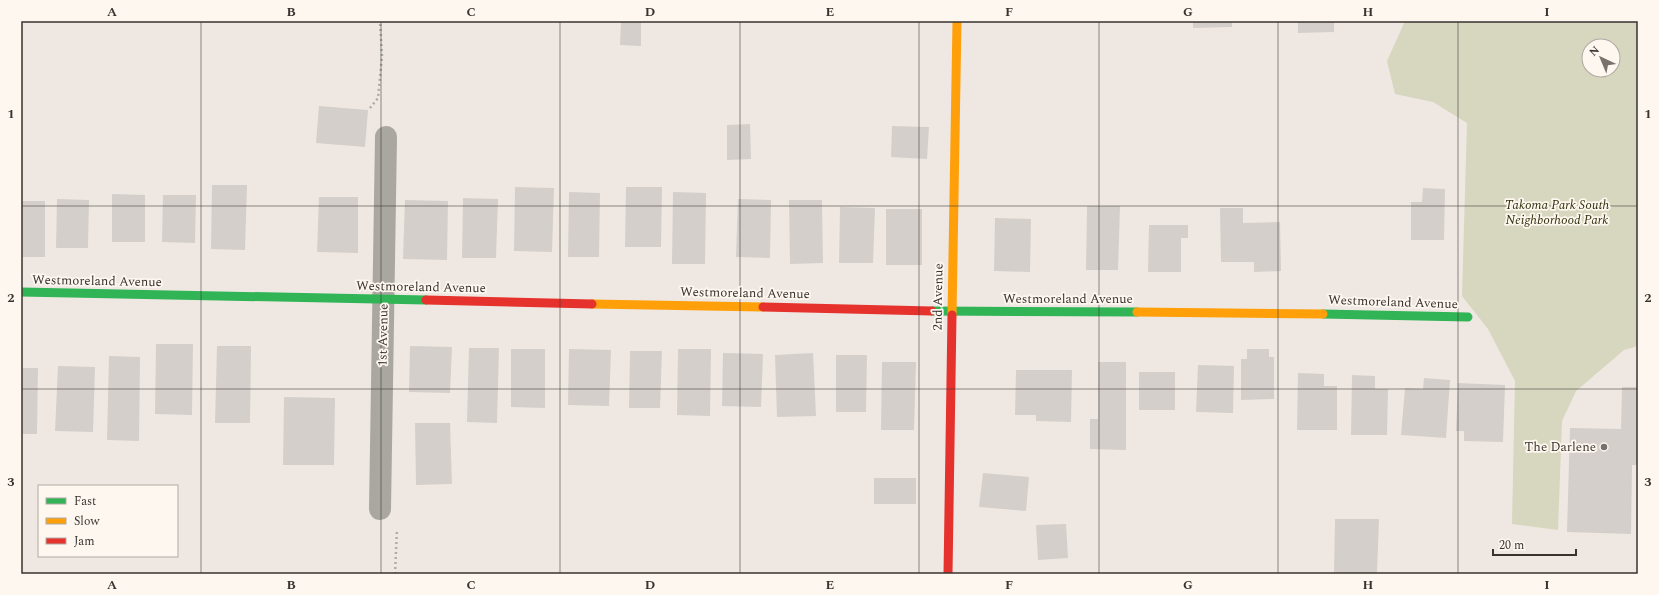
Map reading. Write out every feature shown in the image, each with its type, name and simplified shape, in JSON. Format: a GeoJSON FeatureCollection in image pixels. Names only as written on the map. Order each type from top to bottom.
{"type":"FeatureCollection","features":[{"type":"Feature","properties":{"kind":"street","name":"2nd Avenue"},"geometry":{"type":"LineString","coordinates":[[948,574],[951,311],[957,21]]}},
{"type":"Feature","properties":{"kind":"street","name":"1st Avenue"},"geometry":{"type":"LineString","coordinates":[[380,509],[386,137]]}},
{"type":"Feature","properties":{"kind":"street","name":"Westmoreland Avenue"},"geometry":{"type":"LineString","coordinates":[[21,292],[951,311],[1376,314],[1468,318]]}},
{"type":"Feature","properties":{"kind":"path"},"geometry":{"type":"LineString","coordinates":[[370,108],[378,98],[382,56],[380,21]]}},
{"type":"Feature","properties":{"kind":"path"},"geometry":{"type":"LineString","coordinates":[[380,509],[397,509],[395,574]]}},
{"type":"Feature","properties":{"kind":"green space","name":"Takoma Park South Neighborhood Park"},"geometry":{"type":"Polygon","coordinates":[[[1405,21],[1638,21],[1638,346],[1624,350],[1576,391],[1562,421],[1558,530],[1512,524],[1515,381],[1488,329],[1462,296],[1467,123],[1433,102],[1395,94],[1387,61],[1405,21]]]}},
{"type":"Feature","properties":{"kind":"building"},"geometry":{"type":"Polygon","coordinates":[[[621,21],[641,22],[641,46],[620,45],[621,21]]]}},
{"type":"Feature","properties":{"kind":"building"},"geometry":{"type":"Polygon","coordinates":[[[1193,21],[1232,21],[1232,27],[1193,28],[1193,21]]]}},
{"type":"Feature","properties":{"kind":"building"},"geometry":{"type":"Polygon","coordinates":[[[1298,21],[1334,21],[1334,32],[1298,33],[1298,21]]]}},
{"type":"Feature","properties":{"kind":"building"},"geometry":{"type":"Polygon","coordinates":[[[319,106],[368,110],[365,147],[316,143],[319,106]]]}},
{"type":"Feature","properties":{"kind":"building"},"geometry":{"type":"Polygon","coordinates":[[[750,124],[751,159],[727,160],[727,125],[750,124]]]}},
{"type":"Feature","properties":{"kind":"building"},"geometry":{"type":"Polygon","coordinates":[[[892,126],[929,127],[927,159],[891,157],[892,126]]]}},
{"type":"Feature","properties":{"kind":"building"},"geometry":{"type":"Polygon","coordinates":[[[212,185],[247,185],[245,250],[211,249],[212,185]]]}},
{"type":"Feature","properties":{"kind":"building"},"geometry":{"type":"Polygon","coordinates":[[[515,187],[554,188],[552,252],[514,251],[515,187]]]}},
{"type":"Feature","properties":{"kind":"building"},"geometry":{"type":"Polygon","coordinates":[[[626,187],[662,187],[661,247],[625,247],[626,187]]]}},
{"type":"Feature","properties":{"kind":"building"},"geometry":{"type":"Polygon","coordinates":[[[1423,188],[1445,189],[1444,240],[1411,240],[1411,202],[1422,202],[1423,188]]]}},
{"type":"Feature","properties":{"kind":"building"},"geometry":{"type":"Polygon","coordinates":[[[569,192],[600,193],[599,257],[568,257],[569,192]]]}},
{"type":"Feature","properties":{"kind":"building"},"geometry":{"type":"Polygon","coordinates":[[[673,192],[706,193],[705,264],[672,264],[673,192]]]}},
{"type":"Feature","properties":{"kind":"building"},"geometry":{"type":"Polygon","coordinates":[[[112,194],[145,195],[145,242],[112,242],[112,194]]]}},
{"type":"Feature","properties":{"kind":"building"},"geometry":{"type":"Polygon","coordinates":[[[163,195],[196,195],[195,243],[162,242],[163,195]]]}},
{"type":"Feature","properties":{"kind":"building"},"geometry":{"type":"Polygon","coordinates":[[[319,197],[358,197],[358,253],[317,252],[319,197]]]}},
{"type":"Feature","properties":{"kind":"building"},"geometry":{"type":"Polygon","coordinates":[[[463,198],[498,199],[496,258],[462,258],[463,198]]]}},
{"type":"Feature","properties":{"kind":"building"},"geometry":{"type":"Polygon","coordinates":[[[57,199],[89,200],[88,248],[56,248],[57,199]]]}},
{"type":"Feature","properties":{"kind":"building"},"geometry":{"type":"Polygon","coordinates":[[[738,199],[771,200],[770,258],[736,257],[738,199]]]}},
{"type":"Feature","properties":{"kind":"building"},"geometry":{"type":"Polygon","coordinates":[[[405,200],[448,201],[447,260],[403,259],[405,200]]]}},
{"type":"Feature","properties":{"kind":"building"},"geometry":{"type":"Polygon","coordinates":[[[789,200],[822,200],[823,263],[790,264],[789,200]]]}},
{"type":"Feature","properties":{"kind":"building"},"geometry":{"type":"Polygon","coordinates":[[[21,201],[45,201],[45,257],[21,257],[21,201]]]}},
{"type":"Feature","properties":{"kind":"building"},"geometry":{"type":"Polygon","coordinates":[[[1087,206],[1120,206],[1118,270],[1086,270],[1087,206]]]}},
{"type":"Feature","properties":{"kind":"building"},"geometry":{"type":"Polygon","coordinates":[[[840,207],[875,208],[873,263],[839,263],[840,207]]]}},
{"type":"Feature","properties":{"kind":"building"},"geometry":{"type":"Polygon","coordinates":[[[1220,208],[1243,208],[1243,223],[1280,222],[1281,271],[1254,272],[1254,262],[1221,262],[1220,208]]]}},
{"type":"Feature","properties":{"kind":"building"},"geometry":{"type":"Polygon","coordinates":[[[886,209],[922,209],[922,265],[886,265],[886,209]]]}},
{"type":"Feature","properties":{"kind":"building"},"geometry":{"type":"Polygon","coordinates":[[[995,218],[1031,219],[1030,272],[994,271],[995,218]]]}},
{"type":"Feature","properties":{"kind":"building"},"geometry":{"type":"Polygon","coordinates":[[[1149,225],[1188,225],[1188,238],[1181,238],[1181,272],[1148,272],[1149,225]]]}},
{"type":"Feature","properties":{"kind":"building"},"geometry":{"type":"Polygon","coordinates":[[[156,344],[193,344],[192,415],[155,414],[156,344]]]}},
{"type":"Feature","properties":{"kind":"building"},"geometry":{"type":"Polygon","coordinates":[[[217,346],[251,346],[250,423],[215,423],[217,346]]]}},
{"type":"Feature","properties":{"kind":"building"},"geometry":{"type":"Polygon","coordinates":[[[410,346],[452,347],[450,393],[409,392],[410,346]]]}},
{"type":"Feature","properties":{"kind":"building"},"geometry":{"type":"Polygon","coordinates":[[[469,348],[499,348],[497,423],[467,422],[469,348]]]}},
{"type":"Feature","properties":{"kind":"building"},"geometry":{"type":"Polygon","coordinates":[[[511,349],[545,349],[545,408],[511,407],[511,349]]]}},
{"type":"Feature","properties":{"kind":"building"},"geometry":{"type":"Polygon","coordinates":[[[569,349],[611,350],[609,406],[568,405],[569,349]]]}},
{"type":"Feature","properties":{"kind":"building"},"geometry":{"type":"Polygon","coordinates":[[[678,349],[711,349],[710,416],[677,415],[678,349]]]}},
{"type":"Feature","properties":{"kind":"building"},"geometry":{"type":"Polygon","coordinates":[[[1247,349],[1269,349],[1269,357],[1274,357],[1274,399],[1241,400],[1241,359],[1247,359],[1247,349]]]}},
{"type":"Feature","properties":{"kind":"building"},"geometry":{"type":"Polygon","coordinates":[[[630,351],[662,351],[660,408],[629,408],[630,351]]]}},
{"type":"Feature","properties":{"kind":"building"},"geometry":{"type":"Polygon","coordinates":[[[723,353],[763,354],[761,407],[722,406],[723,353]]]}},
{"type":"Feature","properties":{"kind":"building"},"geometry":{"type":"Polygon","coordinates":[[[813,353],[816,416],[777,417],[775,355],[813,353]]]}},
{"type":"Feature","properties":{"kind":"building"},"geometry":{"type":"Polygon","coordinates":[[[836,355],[867,355],[866,412],[836,412],[836,355]]]}},
{"type":"Feature","properties":{"kind":"building"},"geometry":{"type":"Polygon","coordinates":[[[109,356],[140,357],[139,441],[107,440],[109,356]]]}},
{"type":"Feature","properties":{"kind":"building"},"geometry":{"type":"Polygon","coordinates":[[[882,362],[916,362],[914,430],[881,430],[882,362]]]}},
{"type":"Feature","properties":{"kind":"building"},"geometry":{"type":"Polygon","coordinates":[[[1098,362],[1126,362],[1126,450],[1090,449],[1090,419],[1098,419],[1098,362]]]}},
{"type":"Feature","properties":{"kind":"building"},"geometry":{"type":"Polygon","coordinates":[[[1198,365],[1234,366],[1233,413],[1196,412],[1198,365]]]}},
{"type":"Feature","properties":{"kind":"building"},"geometry":{"type":"Polygon","coordinates":[[[58,366],[95,367],[93,432],[55,431],[58,366]]]}},
{"type":"Feature","properties":{"kind":"building"},"geometry":{"type":"Polygon","coordinates":[[[21,368],[38,368],[37,434],[21,434],[21,368]]]}},
{"type":"Feature","properties":{"kind":"building"},"geometry":{"type":"Polygon","coordinates":[[[1016,370],[1072,370],[1071,422],[1036,421],[1036,415],[1015,415],[1016,370]]]}},
{"type":"Feature","properties":{"kind":"building"},"geometry":{"type":"Polygon","coordinates":[[[1139,372],[1175,372],[1175,410],[1139,410],[1139,372]]]}},
{"type":"Feature","properties":{"kind":"building"},"geometry":{"type":"Polygon","coordinates":[[[1298,373],[1324,374],[1324,386],[1337,386],[1337,430],[1297,430],[1298,373]]]}},
{"type":"Feature","properties":{"kind":"building"},"geometry":{"type":"Polygon","coordinates":[[[1352,375],[1375,376],[1375,389],[1388,389],[1387,435],[1351,435],[1352,375]]]}},
{"type":"Feature","properties":{"kind":"building"},"geometry":{"type":"Polygon","coordinates":[[[1424,378],[1450,380],[1446,438],[1401,435],[1405,388],[1423,389],[1424,378]]]}},
{"type":"Feature","properties":{"kind":"building"},"geometry":{"type":"Polygon","coordinates":[[[1458,383],[1505,385],[1503,442],[1464,441],[1464,431],[1456,431],[1458,383]]]}},
{"type":"Feature","properties":{"kind":"building","name":"The Darlene"},"geometry":{"type":"Polygon","coordinates":[[[1622,387],[1638,387],[1638,465],[1632,465],[1631,534],[1567,532],[1570,428],[1621,429],[1622,387]]]}},
{"type":"Feature","properties":{"kind":"building"},"geometry":{"type":"Polygon","coordinates":[[[284,397],[335,398],[334,465],[283,465],[284,397]]]}},
{"type":"Feature","properties":{"kind":"building"},"geometry":{"type":"Polygon","coordinates":[[[415,423],[450,423],[452,484],[416,485],[415,423]]]}},
{"type":"Feature","properties":{"kind":"building"},"geometry":{"type":"Polygon","coordinates":[[[983,473],[1029,477],[1026,511],[979,507],[983,473]]]}},
{"type":"Feature","properties":{"kind":"building"},"geometry":{"type":"Polygon","coordinates":[[[874,478],[916,478],[916,504],[874,504],[874,478]]]}},
{"type":"Feature","properties":{"kind":"building"},"geometry":{"type":"Polygon","coordinates":[[[1335,519],[1379,519],[1377,574],[1334,574],[1335,519]]]}},
{"type":"Feature","properties":{"kind":"building"},"geometry":{"type":"Polygon","coordinates":[[[1066,524],[1068,558],[1038,560],[1036,525],[1066,524]]]}},
{"type":"Feature","properties":{"kind":"traffic: fast"},"geometry":{"type":"LineString","coordinates":[[21,292],[426,300]]}},
{"type":"Feature","properties":{"kind":"traffic: fast"},"geometry":{"type":"LineString","coordinates":[[932,311],[1137,312]]}},
{"type":"Feature","properties":{"kind":"traffic: fast"},"geometry":{"type":"LineString","coordinates":[[1323,314],[1468,317]]}},
{"type":"Feature","properties":{"kind":"traffic: slow"},"geometry":{"type":"LineString","coordinates":[[952,315],[957,21]]}},
{"type":"Feature","properties":{"kind":"traffic: slow"},"geometry":{"type":"LineString","coordinates":[[592,304],[763,307]]}},
{"type":"Feature","properties":{"kind":"traffic: slow"},"geometry":{"type":"LineString","coordinates":[[1137,312],[1323,314]]}},
{"type":"Feature","properties":{"kind":"traffic: jam"},"geometry":{"type":"LineString","coordinates":[[426,300],[592,304]]}},
{"type":"Feature","properties":{"kind":"traffic: jam"},"geometry":{"type":"LineString","coordinates":[[763,307],[932,311]]}},
{"type":"Feature","properties":{"kind":"traffic: jam"},"geometry":{"type":"LineString","coordinates":[[948,574],[952,315]]}},
{"type":"Feature","properties":{"kind":"place","name":"The Darlene"},"geometry":{"type":"Point","coordinates":[1604,447]}}]}
